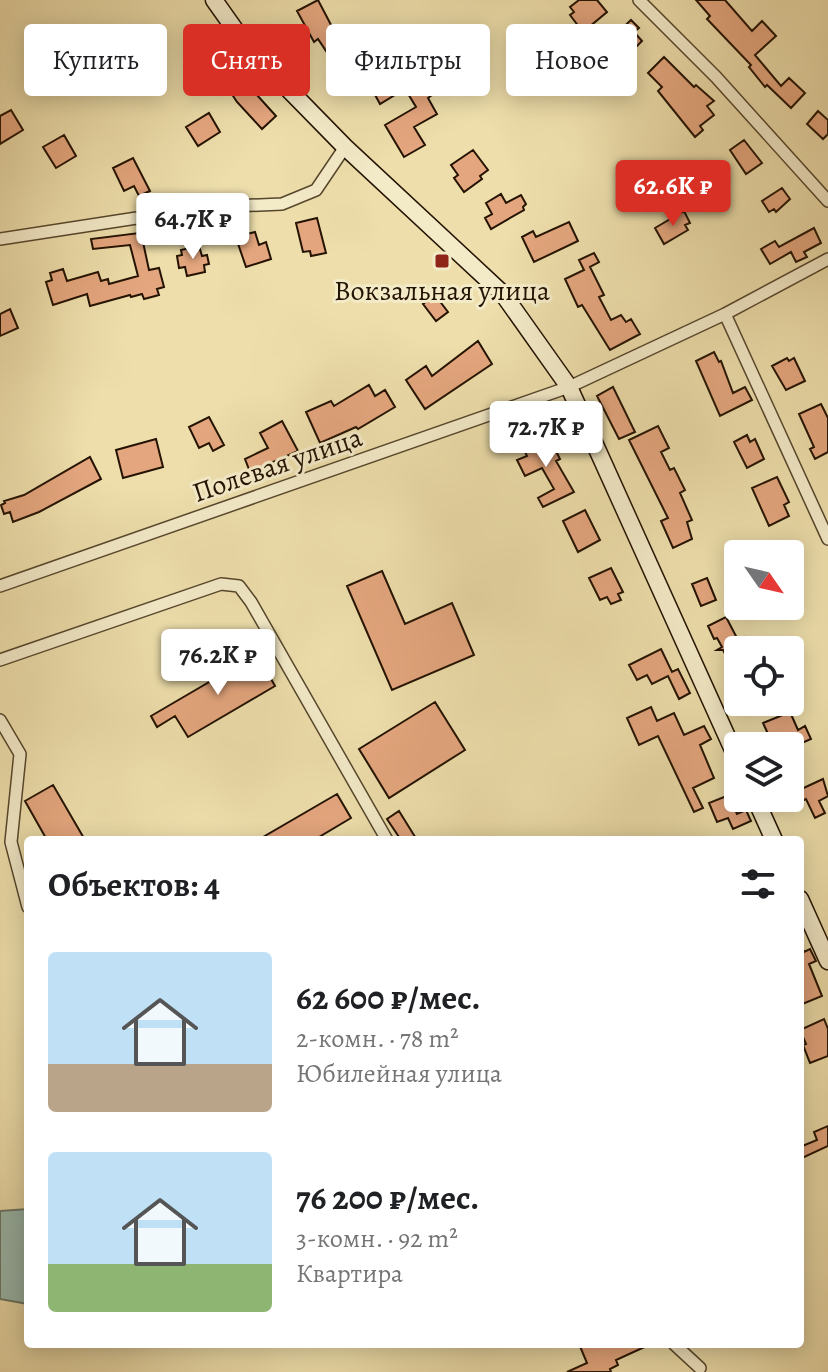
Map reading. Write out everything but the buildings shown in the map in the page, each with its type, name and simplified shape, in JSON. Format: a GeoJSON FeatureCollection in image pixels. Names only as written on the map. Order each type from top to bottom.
{"type":"FeatureCollection","features":[{"type":"Feature","properties":{"kind":"street"},"geometry":{"type":"LineString","coordinates":[[214,0],[248,48],[345,147],[503,294],[569,387],[725,732]]}},
{"type":"Feature","properties":{"kind":"street"},"geometry":{"type":"LineString","coordinates":[[639,0],[716,77],[828,201]]}},
{"type":"Feature","properties":{"kind":"street"},"geometry":{"type":"LineString","coordinates":[[0,239],[208,207],[282,204],[316,190],[345,147]]}},
{"type":"Feature","properties":{"kind":"street","name":"Полевая улица"},"geometry":{"type":"LineString","coordinates":[[0,586],[569,387],[725,314],[828,259]]}},
{"type":"Feature","properties":{"kind":"street"},"geometry":{"type":"LineString","coordinates":[[725,314],[828,539]]}},
{"type":"Feature","properties":{"kind":"street"},"geometry":{"type":"LineString","coordinates":[[0,660],[221,584],[239,586],[385,836]]}},
{"type":"Feature","properties":{"kind":"street"},"geometry":{"type":"LineString","coordinates":[[0,720],[20,754],[11,842],[24,892]]}},
{"type":"Feature","properties":{"kind":"street"},"geometry":{"type":"LineString","coordinates":[[761,812],[772,836]]}},
{"type":"Feature","properties":{"kind":"street"},"geometry":{"type":"LineString","coordinates":[[804,908],[828,961]]}},
{"type":"Feature","properties":{"kind":"street"},"geometry":{"type":"LineString","coordinates":[[678,1348],[700,1368]]}},
{"type":"Feature","properties":{"kind":"water"},"geometry":{"type":"Polygon","coordinates":[[[24,1209],[24,1303],[0,1299],[0,1211],[24,1209]]]}},
{"type":"Feature","properties":{"kind":"place","name":"Вокзальная улица"},"geometry":{"type":"Point","coordinates":[442,261]}}]}
